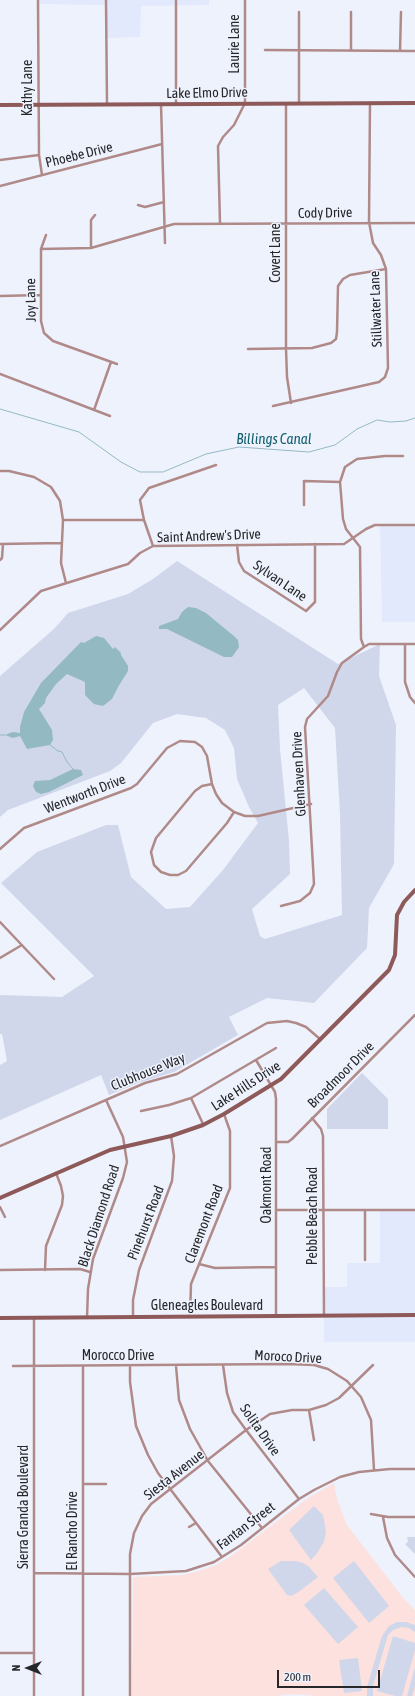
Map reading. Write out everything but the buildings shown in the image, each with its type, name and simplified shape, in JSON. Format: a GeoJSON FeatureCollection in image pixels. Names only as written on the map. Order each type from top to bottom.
{"type":"FeatureCollection","features":[{"type":"Feature","properties":{"kind":"street","name":"Kathy Lane"},"geometry":{"type":"LineString","coordinates":[[38,0],[39,155],[42,175]]}},
{"type":"Feature","properties":{"kind":"street"},"geometry":{"type":"LineString","coordinates":[[106,0],[107,104]]}},
{"type":"Feature","properties":{"kind":"street"},"geometry":{"type":"LineString","coordinates":[[176,0],[176,104]]}},
{"type":"Feature","properties":{"kind":"street","name":"Laurie Lane"},"geometry":{"type":"LineString","coordinates":[[220,223],[218,146],[223,137],[234,125],[245,103],[245,0]]}},
{"type":"Feature","properties":{"kind":"street"},"geometry":{"type":"LineString","coordinates":[[299,12],[299,103]]}},
{"type":"Feature","properties":{"kind":"street"},"geometry":{"type":"LineString","coordinates":[[351,12],[351,50]]}},
{"type":"Feature","properties":{"kind":"street"},"geometry":{"type":"LineString","coordinates":[[400,12],[400,51]]}},
{"type":"Feature","properties":{"kind":"street"},"geometry":{"type":"LineString","coordinates":[[265,50],[415,51]]}},
{"type":"Feature","properties":{"kind":"street","name":"Covert Lane"},"geometry":{"type":"LineString","coordinates":[[286,103],[286,349],[287,377],[291,403]]}},
{"type":"Feature","properties":{"kind":"street","name":"Stillwater Lane"},"geometry":{"type":"LineString","coordinates":[[273,406],[379,382],[385,377],[388,368],[386,269],[381,255],[373,243],[369,222],[370,103]]}},
{"type":"Feature","properties":{"kind":"street","name":"Lake Elmo Drive"},"geometry":{"type":"LineString","coordinates":[[0,105],[415,103]]}},
{"type":"Feature","properties":{"kind":"street"},"geometry":{"type":"LineString","coordinates":[[161,104],[165,243]]}},
{"type":"Feature","properties":{"kind":"street","name":"Phoebe Drive"},"geometry":{"type":"LineString","coordinates":[[0,186],[162,144]]}},
{"type":"Feature","properties":{"kind":"street"},"geometry":{"type":"LineString","coordinates":[[0,160],[39,155]]}},
{"type":"Feature","properties":{"kind":"street"},"geometry":{"type":"LineString","coordinates":[[138,205],[145,207],[164,202]]}},
{"type":"Feature","properties":{"kind":"street"},"geometry":{"type":"LineString","coordinates":[[91,248],[91,220],[95,215]]}},
{"type":"Feature","properties":{"kind":"street","name":"Cody Drive"},"geometry":{"type":"LineString","coordinates":[[41,250],[91,248],[174,224],[415,223]]}},
{"type":"Feature","properties":{"kind":"street","name":"Joy Lane"},"geometry":{"type":"LineString","coordinates":[[46,235],[41,250],[42,328],[49,338],[117,364]]}},
{"type":"Feature","properties":{"kind":"street"},"geometry":{"type":"LineString","coordinates":[[248,349],[318,347],[332,343],[336,339],[338,286],[342,279],[350,275],[386,269]]}},
{"type":"Feature","properties":{"kind":"street"},"geometry":{"type":"LineString","coordinates":[[0,296],[41,295]]}},
{"type":"Feature","properties":{"kind":"street"},"geometry":{"type":"LineString","coordinates":[[94,410],[112,362]]}},
{"type":"Feature","properties":{"kind":"street"},"geometry":{"type":"LineString","coordinates":[[0,374],[110,416]]}},
{"type":"Feature","properties":{"kind":"street"},"geometry":{"type":"LineString","coordinates":[[364,647],[361,639],[360,547],[346,529],[343,519],[340,482],[345,467],[357,459],[403,456]]}},
{"type":"Feature","properties":{"kind":"street"},"geometry":{"type":"LineString","coordinates":[[153,546],[144,520],[140,500],[149,488],[216,464]]}},
{"type":"Feature","properties":{"kind":"street"},"geometry":{"type":"LineString","coordinates":[[0,471],[9,471],[34,477],[51,487],[60,501],[63,520],[61,563],[66,583]]}},
{"type":"Feature","properties":{"kind":"street"},"geometry":{"type":"LineString","coordinates":[[304,506],[304,481],[340,482]]}},
{"type":"Feature","properties":{"kind":"street"},"geometry":{"type":"LineString","coordinates":[[63,520],[144,520]]}},
{"type":"Feature","properties":{"kind":"street","name":"Saint Andrew's Drive"},"geometry":{"type":"LineString","coordinates":[[0,630],[41,591],[128,564],[153,546],[344,544],[366,529],[375,526],[415,524]]}},
{"type":"Feature","properties":{"kind":"street"},"geometry":{"type":"LineString","coordinates":[[0,560],[2,558],[1,544],[62,543]]}},
{"type":"Feature","properties":{"kind":"street","name":"Sylvan Lane"},"geometry":{"type":"LineString","coordinates":[[237,545],[240,562],[244,571],[306,611],[315,602],[315,544]]}},
{"type":"Feature","properties":{"kind":"street","name":"Glenhaven Drive"},"geometry":{"type":"LineString","coordinates":[[281,906],[300,901],[310,893],[314,884],[306,727],[307,719],[328,696],[342,663],[364,647],[369,644],[415,644]]}},
{"type":"Feature","properties":{"kind":"street"},"geometry":{"type":"LineString","coordinates":[[405,644],[405,682],[410,696],[415,703]]}},
{"type":"Feature","properties":{"kind":"street","name":"Wentworth Drive"},"geometry":{"type":"LineString","coordinates":[[0,849],[24,828],[131,788],[137,784],[167,748],[180,741],[195,742],[202,747],[207,756],[212,784],[220,801],[234,812],[245,816],[258,816],[311,804]]}},
{"type":"Feature","properties":{"kind":"street"},"geometry":{"type":"LineString","coordinates":[[212,784],[202,786],[195,791],[156,838],[151,852],[154,865],[161,872],[170,875],[178,875],[186,871],[228,823],[234,812]]}},
{"type":"Feature","properties":{"kind":"street","name":"Lake Hills Drive"},"geometry":{"type":"LineString","coordinates":[[0,1198],[110,1150],[171,1136],[204,1125],[281,1079],[321,1040],[392,965],[398,915],[404,902],[415,890]]}},
{"type":"Feature","properties":{"kind":"street"},"geometry":{"type":"LineString","coordinates":[[0,922],[54,979]]}},
{"type":"Feature","properties":{"kind":"street"},"geometry":{"type":"LineString","coordinates":[[0,958],[22,945]]}},
{"type":"Feature","properties":{"kind":"street","name":"Broadmoor Drive"},"geometry":{"type":"LineString","coordinates":[[277,1142],[288,1142],[292,1139],[415,1015]]}},
{"type":"Feature","properties":{"kind":"street","name":"Clubhouse Way"},"geometry":{"type":"LineString","coordinates":[[0,1146],[145,1083],[177,1074],[267,1022],[287,1021],[306,1027],[321,1040]]}},
{"type":"Feature","properties":{"kind":"street"},"geometry":{"type":"LineString","coordinates":[[141,1111],[169,1106],[191,1098],[276,1048]]}},
{"type":"Feature","properties":{"kind":"street","name":"Oakmont Road"},"geometry":{"type":"LineString","coordinates":[[256,1060],[275,1092],[276,1099],[276,1316]]}},
{"type":"Feature","properties":{"kind":"street"},"geometry":{"type":"LineString","coordinates":[[191,1098],[204,1125]]}},
{"type":"Feature","properties":{"kind":"street","name":"Black Diamond Road"},"geometry":{"type":"LineString","coordinates":[[87,1318],[90,1272],[98,1244],[126,1169],[127,1155],[123,1137],[106,1100]]}},
{"type":"Feature","properties":{"kind":"street","name":"Claremont Road"},"geometry":{"type":"LineString","coordinates":[[190,1317],[191,1284],[230,1188],[230,1131],[224,1114]]}},
{"type":"Feature","properties":{"kind":"street","name":"Pebble Beach Road"},"geometry":{"type":"LineString","coordinates":[[312,1118],[321,1129],[323,1136],[324,1316]]}},
{"type":"Feature","properties":{"kind":"street","name":"Pinehurst Road"},"geometry":{"type":"LineString","coordinates":[[133,1317],[133,1300],[139,1270],[172,1181],[174,1156],[171,1136]]}},
{"type":"Feature","properties":{"kind":"street"},"geometry":{"type":"LineString","coordinates":[[45,1270],[46,1246],[62,1205],[63,1196],[56,1173]]}},
{"type":"Feature","properties":{"kind":"street"},"geometry":{"type":"LineString","coordinates":[[0,1207],[5,1218]]}},
{"type":"Feature","properties":{"kind":"street"},"geometry":{"type":"LineString","coordinates":[[276,1210],[415,1210]]}},
{"type":"Feature","properties":{"kind":"street"},"geometry":{"type":"LineString","coordinates":[[365,1211],[365,1260]]}},
{"type":"Feature","properties":{"kind":"street"},"geometry":{"type":"LineString","coordinates":[[199,1264],[215,1268],[276,1267]]}},
{"type":"Feature","properties":{"kind":"street"},"geometry":{"type":"LineString","coordinates":[[0,1270],[80,1269],[90,1272]]}},
{"type":"Feature","properties":{"kind":"street","name":"Gleneagles Boulevard"},"geometry":{"type":"LineString","coordinates":[[0,1318],[415,1315]]}},
{"type":"Feature","properties":{"kind":"street","name":"Sierra Granda Boulevard"},"geometry":{"type":"LineString","coordinates":[[34,1317],[34,1696]]}},
{"type":"Feature","properties":{"kind":"street","name":"Morocco Drive"},"geometry":{"type":"LineString","coordinates":[[13,1366],[223,1365]]}},
{"type":"Feature","properties":{"kind":"street","name":"Moroco Drive"},"geometry":{"type":"LineString","coordinates":[[223,1365],[314,1365],[328,1369],[347,1381],[361,1397],[371,1420],[374,1470]]}},
{"type":"Feature","properties":{"kind":"street","name":"Solita Drive"},"geometry":{"type":"LineString","coordinates":[[223,1365],[227,1393],[233,1412],[299,1499]]}},
{"type":"Feature","properties":{"kind":"street","name":"Siesta Avenue"},"geometry":{"type":"LineString","coordinates":[[130,1696],[130,1554],[134,1533],[142,1516],[151,1504],[246,1430],[270,1414],[292,1410],[309,1410],[333,1402],[339,1398],[372,1365]]}},
{"type":"Feature","properties":{"kind":"street","name":"El Rancho Drive"},"geometry":{"type":"LineString","coordinates":[[83,1366],[83,1696]]}},
{"type":"Feature","properties":{"kind":"street"},"geometry":{"type":"LineString","coordinates":[[130,1366],[130,1382],[136,1426],[148,1455],[170,1489],[222,1557]]}},
{"type":"Feature","properties":{"kind":"street"},"geometry":{"type":"LineString","coordinates":[[176,1366],[179,1400],[190,1429],[208,1461],[262,1528]]}},
{"type":"Feature","properties":{"kind":"street"},"geometry":{"type":"LineString","coordinates":[[309,1410],[314,1440]]}},
{"type":"Feature","properties":{"kind":"street","name":"Fantan Street"},"geometry":{"type":"LineString","coordinates":[[34,1573],[130,1574],[186,1571],[214,1562],[241,1545],[299,1499],[340,1477],[374,1470],[415,1469]]}},
{"type":"Feature","properties":{"kind":"street"},"geometry":{"type":"LineString","coordinates":[[83,1484],[106,1484]]}},
{"type":"Feature","properties":{"kind":"street"},"geometry":{"type":"LineString","coordinates":[[371,1514],[383,1517],[415,1517]]}},
{"type":"Feature","properties":{"kind":"street"},"geometry":{"type":"LineString","coordinates":[[383,1517],[387,1538],[394,1555],[415,1577]]}},
{"type":"Feature","properties":{"kind":"street"},"geometry":{"type":"LineString","coordinates":[[189,1527],[196,1522]]}},
{"type":"Feature","properties":{"kind":"street"},"geometry":{"type":"LineString","coordinates":[[0,1653],[34,1653]]}},
{"type":"Feature","properties":{"kind":"shaded area"},"geometry":{"type":"Polygon","coordinates":[[[38,0],[209,0],[209,5],[141,6],[140,37],[106,38],[106,5],[38,4],[38,0]]]}},
{"type":"Feature","properties":{"kind":"shaded area"},"geometry":{"type":"Polygon","coordinates":[[[380,525],[415,525],[415,622],[382,622],[380,525]]]}},
{"type":"Feature","properties":{"kind":"shaded area"},"geometry":{"type":"Polygon","coordinates":[[[177,561],[338,664],[380,644],[379,676],[396,725],[394,864],[369,908],[367,948],[314,1003],[267,998],[229,1017],[238,1035],[174,1072],[141,1082],[109,1095],[101,1075],[0,1120],[0,1065],[7,1061],[2,1034],[0,1034],[0,995],[62,997],[94,976],[1,883],[37,852],[106,825],[118,825],[131,877],[166,909],[190,907],[223,870],[258,823],[249,807],[237,779],[234,748],[225,730],[206,718],[177,714],[153,723],[121,763],[110,771],[8,810],[0,817],[0,676],[55,628],[68,613],[128,594],[153,579],[177,561]],[[304,688],[278,705],[280,749],[289,841],[290,874],[252,909],[260,936],[265,939],[342,915],[340,814],[335,728],[304,688]]]}},
{"type":"Feature","properties":{"kind":"shaded area"},"geometry":{"type":"Polygon","coordinates":[[[188,607],[196,608],[206,613],[238,640],[239,647],[232,657],[224,657],[167,629],[159,629],[159,626],[178,619],[182,612],[188,607]]]}},
{"type":"Feature","properties":{"kind":"shaded area"},"geometry":{"type":"Polygon","coordinates":[[[96,636],[104,638],[113,649],[115,647],[121,653],[128,666],[128,671],[112,699],[103,706],[94,704],[85,695],[85,682],[67,674],[56,684],[46,698],[45,703],[39,709],[52,730],[53,740],[50,745],[27,749],[20,736],[13,738],[5,735],[13,732],[20,733],[24,712],[41,683],[81,642],[84,643],[96,636]]]}},
{"type":"Feature","properties":{"kind":"shaded area"},"geometry":{"type":"Polygon","coordinates":[[[73,769],[81,770],[83,775],[49,792],[41,794],[36,792],[33,786],[35,781],[50,780],[73,769]]]}},
{"type":"Feature","properties":{"kind":"shaded area"},"geometry":{"type":"Polygon","coordinates":[[[362,1073],[388,1099],[388,1129],[327,1129],[327,1109],[362,1073]]]}},
{"type":"Feature","properties":{"kind":"shaded area"},"geometry":{"type":"Polygon","coordinates":[[[380,1211],[415,1211],[415,1342],[324,1342],[324,1287],[347,1287],[347,1263],[380,1263],[380,1211]]]}},
{"type":"Feature","properties":{"kind":"shaded area"},"geometry":{"type":"Polygon","coordinates":[[[334,1483],[337,1499],[347,1525],[404,1599],[415,1610],[415,1696],[317,1696],[293,1694],[275,1696],[132,1696],[133,1577],[183,1575],[216,1565],[231,1556],[308,1498],[334,1483]]]}},
{"type":"Feature","properties":{"kind":"shaded area"},"geometry":{"type":"Polygon","coordinates":[[[314,1506],[323,1515],[326,1531],[324,1542],[311,1560],[289,1530],[314,1506]]]}},
{"type":"Feature","properties":{"kind":"shaded area"},"geometry":{"type":"Polygon","coordinates":[[[407,1537],[415,1537],[415,1554],[405,1544],[408,1542],[407,1537]]]}},
{"type":"Feature","properties":{"kind":"shaded area"},"geometry":{"type":"Polygon","coordinates":[[[281,1561],[296,1561],[303,1563],[308,1566],[318,1577],[300,1591],[291,1596],[287,1595],[268,1569],[281,1561]]]}},
{"type":"Feature","properties":{"kind":"shaded area"},"geometry":{"type":"Polygon","coordinates":[[[354,1561],[389,1606],[369,1623],[333,1578],[354,1561]]]}},
{"type":"Feature","properties":{"kind":"shaded area"},"geometry":{"type":"Polygon","coordinates":[[[324,1588],[358,1627],[338,1644],[304,1605],[324,1588]]]}},
{"type":"Feature","properties":{"kind":"shaded area"},"geometry":{"type":"Polygon","coordinates":[[[397,1622],[406,1622],[415,1625],[415,1632],[409,1628],[402,1627],[393,1630],[388,1635],[373,1686],[373,1696],[367,1696],[367,1687],[382,1636],[389,1626],[397,1622]]]}},
{"type":"Feature","properties":{"kind":"shaded area"},"geometry":{"type":"Polygon","coordinates":[[[393,1636],[415,1643],[415,1650],[402,1696],[395,1696],[377,1691],[393,1636]]]}},
{"type":"Feature","properties":{"kind":"shaded area"},"geometry":{"type":"Polygon","coordinates":[[[358,1658],[362,1691],[344,1693],[339,1660],[358,1658]]]}},
{"type":"Feature","properties":{"kind":"shaded area"},"geometry":{"type":"Polygon","coordinates":[[[415,1667],[415,1686],[412,1696],[407,1696],[415,1667]]]}},
{"type":"Feature","properties":{"kind":"waterway","name":"Billings Canal"},"geometry":{"type":"LineString","coordinates":[[0,409],[79,432],[121,462],[140,472],[163,472],[206,454],[239,447],[309,452],[335,445],[357,429],[377,420],[390,422],[406,421],[415,418]]}},
{"type":"Feature","properties":{"kind":"waterway"},"geometry":{"type":"LineString","coordinates":[[0,735],[5,735]]}},
{"type":"Feature","properties":{"kind":"waterway"},"geometry":{"type":"LineString","coordinates":[[50,745],[62,752],[67,762],[73,769]]}}]}
